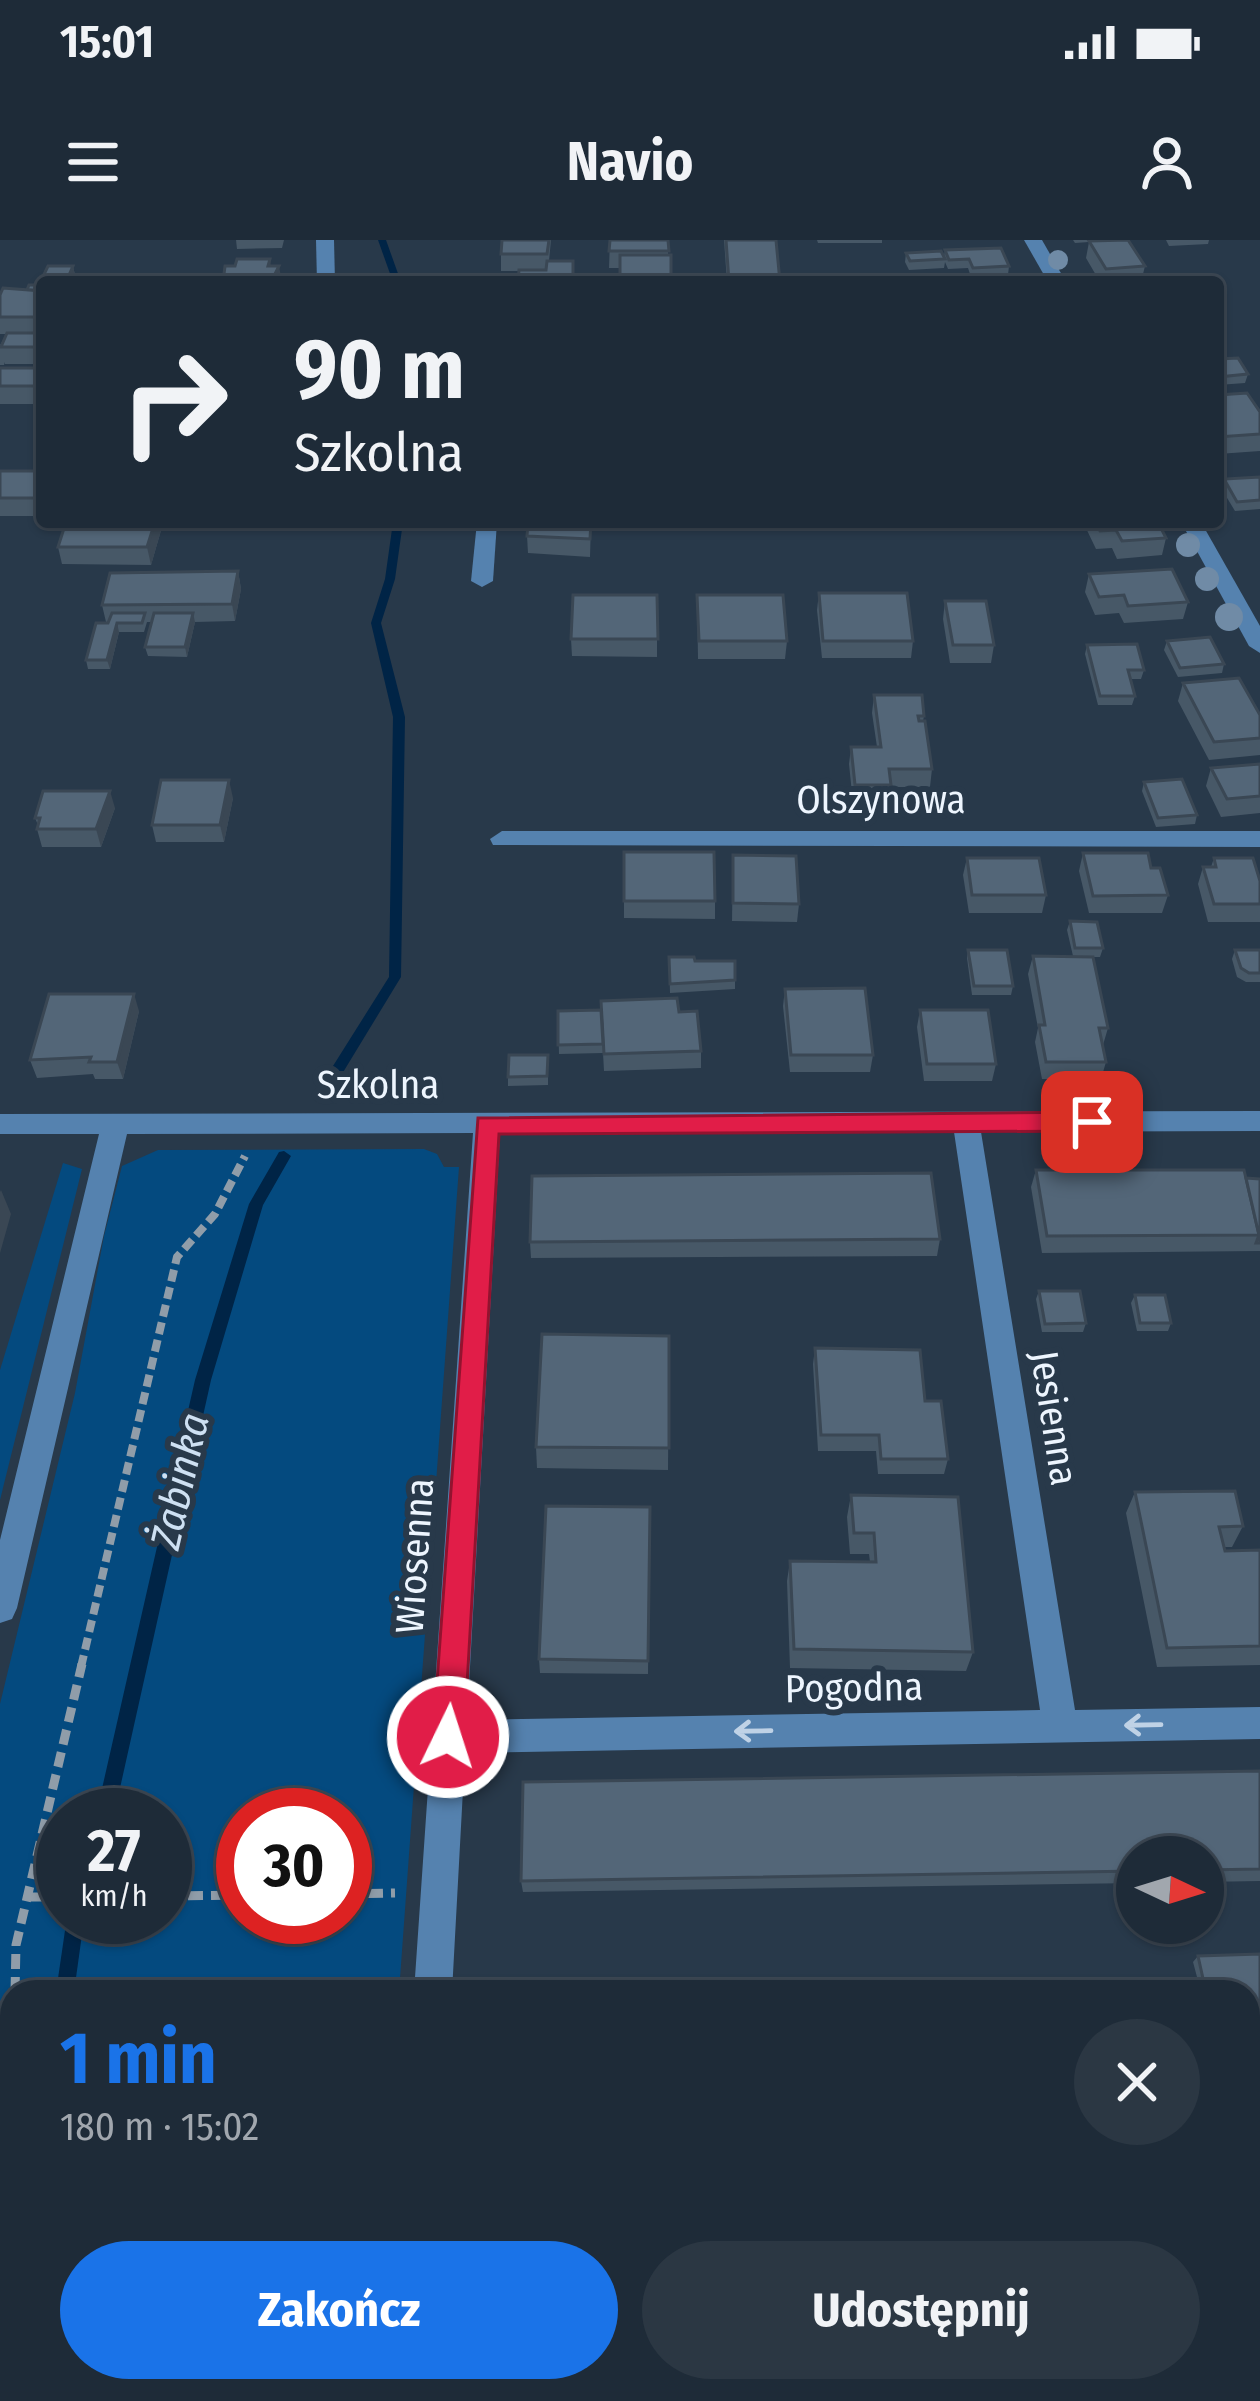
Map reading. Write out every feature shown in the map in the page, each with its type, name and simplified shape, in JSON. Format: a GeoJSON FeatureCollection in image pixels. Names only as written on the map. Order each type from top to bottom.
{"type":"FeatureCollection","features":[{"type":"Feature","properties":{"kind":"street"},"geometry":{"type":"LineString","coordinates":[[326,240],[326,276]]}},
{"type":"Feature","properties":{"kind":"street"},"geometry":{"type":"LineString","coordinates":[[1033,240],[1054,276]]}},
{"type":"Feature","properties":{"kind":"street"},"geometry":{"type":"LineString","coordinates":[[482,581],[486,528]]}},
{"type":"Feature","properties":{"kind":"street"},"geometry":{"type":"LineString","coordinates":[[1194,528],[1260,646]]}},
{"type":"Feature","properties":{"kind":"street","name":"Olszynowa"},"geometry":{"type":"LineString","coordinates":[[502,839],[1260,839]]}},
{"type":"Feature","properties":{"kind":"street","name":"Szkolna"},"geometry":{"type":"LineString","coordinates":[[0,1124],[1260,1121]]}},
{"type":"Feature","properties":{"kind":"street","name":"Jesienna"},"geometry":{"type":"LineString","coordinates":[[966,1122],[1060,1726]]}},
{"type":"Feature","properties":{"kind":"street"},"geometry":{"type":"LineString","coordinates":[[0,1608],[116,1123]]}},
{"type":"Feature","properties":{"kind":"street","name":"Wiosenna"},"geometry":{"type":"LineString","coordinates":[[434,1980],[487,1125]]}},
{"type":"Feature","properties":{"kind":"street","name":"Pogodna"},"geometry":{"type":"LineString","coordinates":[[448,1737],[1260,1723]]}},
{"type":"Feature","properties":{"kind":"path"},"geometry":{"type":"LineString","coordinates":[[16,1980],[16,1945],[177,1256],[215,1214],[251,1144]]}},
{"type":"Feature","properties":{"kind":"path"},"geometry":{"type":"LineString","coordinates":[[28,1897],[36,1897]]}},
{"type":"Feature","properties":{"kind":"shaded area"},"geometry":{"type":"Polygon","coordinates":[[[424,1149],[437,1154],[444,1167],[459,1167],[400,1980],[0,1980],[0,1704],[75,1393],[122,1166],[158,1150],[424,1149]]]}},
{"type":"Feature","properties":{"kind":"shaded area"},"geometry":{"type":"Polygon","coordinates":[[[63,1163],[82,1169],[0,1500],[0,1370],[63,1163]]]}},
{"type":"Feature","properties":{"kind":"building"},"geometry":{"type":"Polygon","coordinates":[[[502,240],[549,240],[547,254],[501,254],[502,240]]]}},
{"type":"Feature","properties":{"kind":"building"},"geometry":{"type":"Polygon","coordinates":[[[610,240],[668,240],[669,251],[609,251],[610,240]]]}},
{"type":"Feature","properties":{"kind":"building"},"geometry":{"type":"Polygon","coordinates":[[[726,240],[776,240],[779,276],[729,276],[726,240]]]}},
{"type":"Feature","properties":{"kind":"building"},"geometry":{"type":"Polygon","coordinates":[[[1128,240],[1145,266],[1106,269],[1089,241],[1128,240]]]}},
{"type":"Feature","properties":{"kind":"building"},"geometry":{"type":"Polygon","coordinates":[[[1001,248],[1009,266],[973,268],[969,259],[949,260],[945,250],[1001,248]]]}},
{"type":"Feature","properties":{"kind":"building"},"geometry":{"type":"Polygon","coordinates":[[[941,251],[945,259],[910,261],[906,253],[941,251]]]}},
{"type":"Feature","properties":{"kind":"building"},"geometry":{"type":"Polygon","coordinates":[[[620,255],[671,255],[671,276],[620,276],[620,255]]]}},
{"type":"Feature","properties":{"kind":"building"},"geometry":{"type":"Polygon","coordinates":[[[237,259],[270,259],[268,266],[279,266],[274,276],[224,276],[225,266],[235,266],[237,259]]]}},
{"type":"Feature","properties":{"kind":"building"},"geometry":{"type":"Polygon","coordinates":[[[547,261],[573,261],[573,276],[518,276],[519,270],[546,270],[547,261]]]}},
{"type":"Feature","properties":{"kind":"building"},"geometry":{"type":"Polygon","coordinates":[[[48,266],[73,266],[69,276],[43,276],[48,266]]]}},
{"type":"Feature","properties":{"kind":"building"},"geometry":{"type":"Polygon","coordinates":[[[3,288],[36,291],[36,317],[0,317],[3,288]]]}},
{"type":"Feature","properties":{"kind":"building"},"geometry":{"type":"Polygon","coordinates":[[[36,328],[36,347],[1,347],[7,333],[34,333],[36,328]]]}},
{"type":"Feature","properties":{"kind":"building"},"geometry":{"type":"Polygon","coordinates":[[[1238,358],[1248,374],[1224,376],[1224,359],[1238,358]]]}},
{"type":"Feature","properties":{"kind":"building"},"geometry":{"type":"Polygon","coordinates":[[[0,368],[36,368],[36,386],[0,386],[0,368]]]}},
{"type":"Feature","properties":{"kind":"building"},"geometry":{"type":"Polygon","coordinates":[[[1247,393],[1260,412],[1260,434],[1224,437],[1224,395],[1247,393]]]}},
{"type":"Feature","properties":{"kind":"building"},"geometry":{"type":"Polygon","coordinates":[[[0,471],[36,471],[36,498],[0,498],[0,471]]]}},
{"type":"Feature","properties":{"kind":"building"},"geometry":{"type":"Polygon","coordinates":[[[1260,477],[1260,500],[1237,502],[1224,479],[1260,477]]]}},
{"type":"Feature","properties":{"kind":"building"},"geometry":{"type":"Polygon","coordinates":[[[64,528],[153,528],[147,547],[58,547],[64,528]]]}},
{"type":"Feature","properties":{"kind":"building"},"geometry":{"type":"Polygon","coordinates":[[[528,528],[591,528],[590,539],[527,536],[528,528]]]}},
{"type":"Feature","properties":{"kind":"building"},"geometry":{"type":"Polygon","coordinates":[[[1099,528],[1161,528],[1166,538],[1122,541],[1116,530],[1099,528]]]}},
{"type":"Feature","properties":{"kind":"building"},"geometry":{"type":"Polygon","coordinates":[[[1172,569],[1188,602],[1128,606],[1124,595],[1099,597],[1089,574],[1172,569]]]}},
{"type":"Feature","properties":{"kind":"building"},"geometry":{"type":"Polygon","coordinates":[[[238,571],[232,604],[102,605],[110,573],[238,571]]]}},
{"type":"Feature","properties":{"kind":"building"},"geometry":{"type":"Polygon","coordinates":[[[819,593],[907,593],[913,641],[823,641],[819,593]]]}},
{"type":"Feature","properties":{"kind":"building"},"geometry":{"type":"Polygon","coordinates":[[[573,595],[657,595],[658,639],[571,639],[573,595]]]}},
{"type":"Feature","properties":{"kind":"building"},"geometry":{"type":"Polygon","coordinates":[[[697,595],[783,595],[787,641],[699,641],[697,595]]]}},
{"type":"Feature","properties":{"kind":"building"},"geometry":{"type":"Polygon","coordinates":[[[945,601],[986,601],[994,645],[953,645],[945,601]]]}},
{"type":"Feature","properties":{"kind":"building"},"geometry":{"type":"Polygon","coordinates":[[[112,613],[145,613],[142,623],[117,623],[107,660],[86,660],[96,623],[108,623],[112,613]]]}},
{"type":"Feature","properties":{"kind":"building"},"geometry":{"type":"Polygon","coordinates":[[[154,613],[193,613],[185,647],[145,647],[154,613]]]}},
{"type":"Feature","properties":{"kind":"building"},"geometry":{"type":"Polygon","coordinates":[[[1210,637],[1224,664],[1180,668],[1167,641],[1210,637]]]}},
{"type":"Feature","properties":{"kind":"building"},"geometry":{"type":"Polygon","coordinates":[[[1137,644],[1144,670],[1128,670],[1135,696],[1100,696],[1087,645],[1137,644]]]}},
{"type":"Feature","properties":{"kind":"building"},"geometry":{"type":"Polygon","coordinates":[[[1239,678],[1260,715],[1260,738],[1214,742],[1183,683],[1239,678]]]}},
{"type":"Feature","properties":{"kind":"building"},"geometry":{"type":"Polygon","coordinates":[[[874,695],[922,695],[924,716],[918,716],[925,721],[932,769],[889,769],[891,785],[855,785],[851,747],[881,747],[874,695]]]}},
{"type":"Feature","properties":{"kind":"building"},"geometry":{"type":"Polygon","coordinates":[[[1260,764],[1260,796],[1227,799],[1211,768],[1260,764]]]}},
{"type":"Feature","properties":{"kind":"building"},"geometry":{"type":"Polygon","coordinates":[[[1182,779],[1197,815],[1158,818],[1144,782],[1182,779]]]}},
{"type":"Feature","properties":{"kind":"building"},"geometry":{"type":"Polygon","coordinates":[[[161,780],[229,780],[220,825],[152,825],[161,780]]]}},
{"type":"Feature","properties":{"kind":"building"},"geometry":{"type":"Polygon","coordinates":[[[43,791],[110,791],[96,829],[37,829],[40,818],[35,818],[43,791]]]}},
{"type":"Feature","properties":{"kind":"building"},"geometry":{"type":"Polygon","coordinates":[[[624,852],[714,852],[715,901],[624,901],[624,852]]]}},
{"type":"Feature","properties":{"kind":"building"},"geometry":{"type":"Polygon","coordinates":[[[1083,853],[1148,853],[1151,868],[1160,868],[1168,895],[1093,896],[1083,853]]]}},
{"type":"Feature","properties":{"kind":"building"},"geometry":{"type":"Polygon","coordinates":[[[733,855],[796,856],[799,904],[733,903],[733,855]]]}},
{"type":"Feature","properties":{"kind":"building"},"geometry":{"type":"Polygon","coordinates":[[[967,858],[1039,858],[1046,895],[972,895],[967,858]]]}},
{"type":"Feature","properties":{"kind":"building"},"geometry":{"type":"Polygon","coordinates":[[[1214,858],[1253,858],[1260,904],[1214,904],[1203,867],[1216,867],[1214,858]]]}},
{"type":"Feature","properties":{"kind":"building"},"geometry":{"type":"Polygon","coordinates":[[[1070,921],[1097,922],[1103,948],[1075,948],[1070,921]]]}},
{"type":"Feature","properties":{"kind":"building"},"geometry":{"type":"Polygon","coordinates":[[[968,950],[1007,950],[1013,986],[974,986],[968,950]]]}},
{"type":"Feature","properties":{"kind":"building"},"geometry":{"type":"Polygon","coordinates":[[[1235,950],[1260,950],[1260,973],[1241,968],[1235,950]]]}},
{"type":"Feature","properties":{"kind":"building"},"geometry":{"type":"Polygon","coordinates":[[[1033,956],[1093,957],[1108,1028],[1099,1028],[1106,1062],[1046,1062],[1033,956]]]}},
{"type":"Feature","properties":{"kind":"building"},"geometry":{"type":"Polygon","coordinates":[[[669,957],[735,961],[735,980],[670,984],[669,957]]]}},
{"type":"Feature","properties":{"kind":"building"},"geometry":{"type":"Polygon","coordinates":[[[865,988],[873,1055],[791,1055],[785,989],[865,988]]]}},
{"type":"Feature","properties":{"kind":"building"},"geometry":{"type":"Polygon","coordinates":[[[49,994],[134,994],[117,1062],[89,1062],[91,1057],[30,1060],[49,994]]]}},
{"type":"Feature","properties":{"kind":"building"},"geometry":{"type":"Polygon","coordinates":[[[677,998],[679,1012],[697,1011],[701,1051],[604,1054],[601,1001],[677,998]]]}},
{"type":"Feature","properties":{"kind":"building"},"geometry":{"type":"Polygon","coordinates":[[[601,1010],[603,1044],[558,1045],[558,1011],[601,1010]]]}},
{"type":"Feature","properties":{"kind":"building"},"geometry":{"type":"Polygon","coordinates":[[[920,1010],[988,1010],[996,1064],[927,1064],[920,1010]]]}},
{"type":"Feature","properties":{"kind":"building"},"geometry":{"type":"Polygon","coordinates":[[[509,1055],[548,1055],[547,1076],[508,1077],[509,1055]]]}},
{"type":"Feature","properties":{"kind":"building"},"geometry":{"type":"Polygon","coordinates":[[[1036,1170],[1244,1170],[1259,1235],[1047,1236],[1036,1170]]]}},
{"type":"Feature","properties":{"kind":"building"},"geometry":{"type":"Polygon","coordinates":[[[931,1173],[940,1239],[530,1242],[532,1176],[931,1173]]]}},
{"type":"Feature","properties":{"kind":"building"},"geometry":{"type":"Polygon","coordinates":[[[1246,1178],[1260,1179],[1260,1243],[1256,1243],[1259,1235],[1246,1178]]]}},
{"type":"Feature","properties":{"kind":"building"},"geometry":{"type":"Polygon","coordinates":[[[1039,1291],[1080,1291],[1086,1323],[1045,1324],[1039,1291]]]}},
{"type":"Feature","properties":{"kind":"building"},"geometry":{"type":"Polygon","coordinates":[[[1135,1295],[1165,1295],[1171,1323],[1140,1323],[1135,1295]]]}},
{"type":"Feature","properties":{"kind":"building"},"geometry":{"type":"Polygon","coordinates":[[[542,1334],[669,1336],[669,1448],[536,1447],[542,1334]]]}},
{"type":"Feature","properties":{"kind":"building"},"geometry":{"type":"Polygon","coordinates":[[[815,1348],[920,1350],[925,1401],[941,1401],[948,1459],[881,1459],[879,1435],[821,1435],[815,1348]]]}},
{"type":"Feature","properties":{"kind":"building"},"geometry":{"type":"Polygon","coordinates":[[[1235,1491],[1243,1526],[1219,1527],[1225,1551],[1260,1550],[1260,1646],[1167,1648],[1135,1492],[1235,1491]]]}},
{"type":"Feature","properties":{"kind":"building"},"geometry":{"type":"Polygon","coordinates":[[[851,1495],[958,1497],[973,1652],[794,1649],[790,1561],[876,1562],[874,1533],[854,1533],[851,1495]]]}},
{"type":"Feature","properties":{"kind":"building"},"geometry":{"type":"Polygon","coordinates":[[[546,1506],[650,1507],[648,1661],[539,1659],[546,1506]]]}},
{"type":"Feature","properties":{"kind":"building"},"geometry":{"type":"Polygon","coordinates":[[[1260,1771],[1260,1869],[1224,1870],[1224,1836],[1116,1836],[1116,1871],[521,1881],[523,1782],[1260,1771]]]}},
{"type":"Feature","properties":{"kind":"building"},"geometry":{"type":"Polygon","coordinates":[[[1260,1954],[1260,1980],[1203,1980],[1198,1956],[1260,1954]]]}},
{"type":"Feature","properties":{"kind":"waterway","name":"Żabinka"},"geometry":{"type":"LineString","coordinates":[[382,240],[395,276]]}},
{"type":"Feature","properties":{"kind":"waterway","name":"Żabinka"},"geometry":{"type":"LineString","coordinates":[[323,1093],[395,977],[399,717],[376,623],[390,579],[397,528]]}},
{"type":"Feature","properties":{"kind":"waterway","name":"Żabinka"},"geometry":{"type":"LineString","coordinates":[[111,1788],[203,1380],[256,1204],[284,1156]]}},
{"type":"Feature","properties":{"kind":"waterway","name":"Żabinka"},"geometry":{"type":"LineString","coordinates":[[67,1980],[72,1944]]}},
{"type":"Feature","properties":{"kind":"route"},"geometry":{"type":"LineString","coordinates":[[448,1737],[487,1125],[1092,1122]]}}]}
